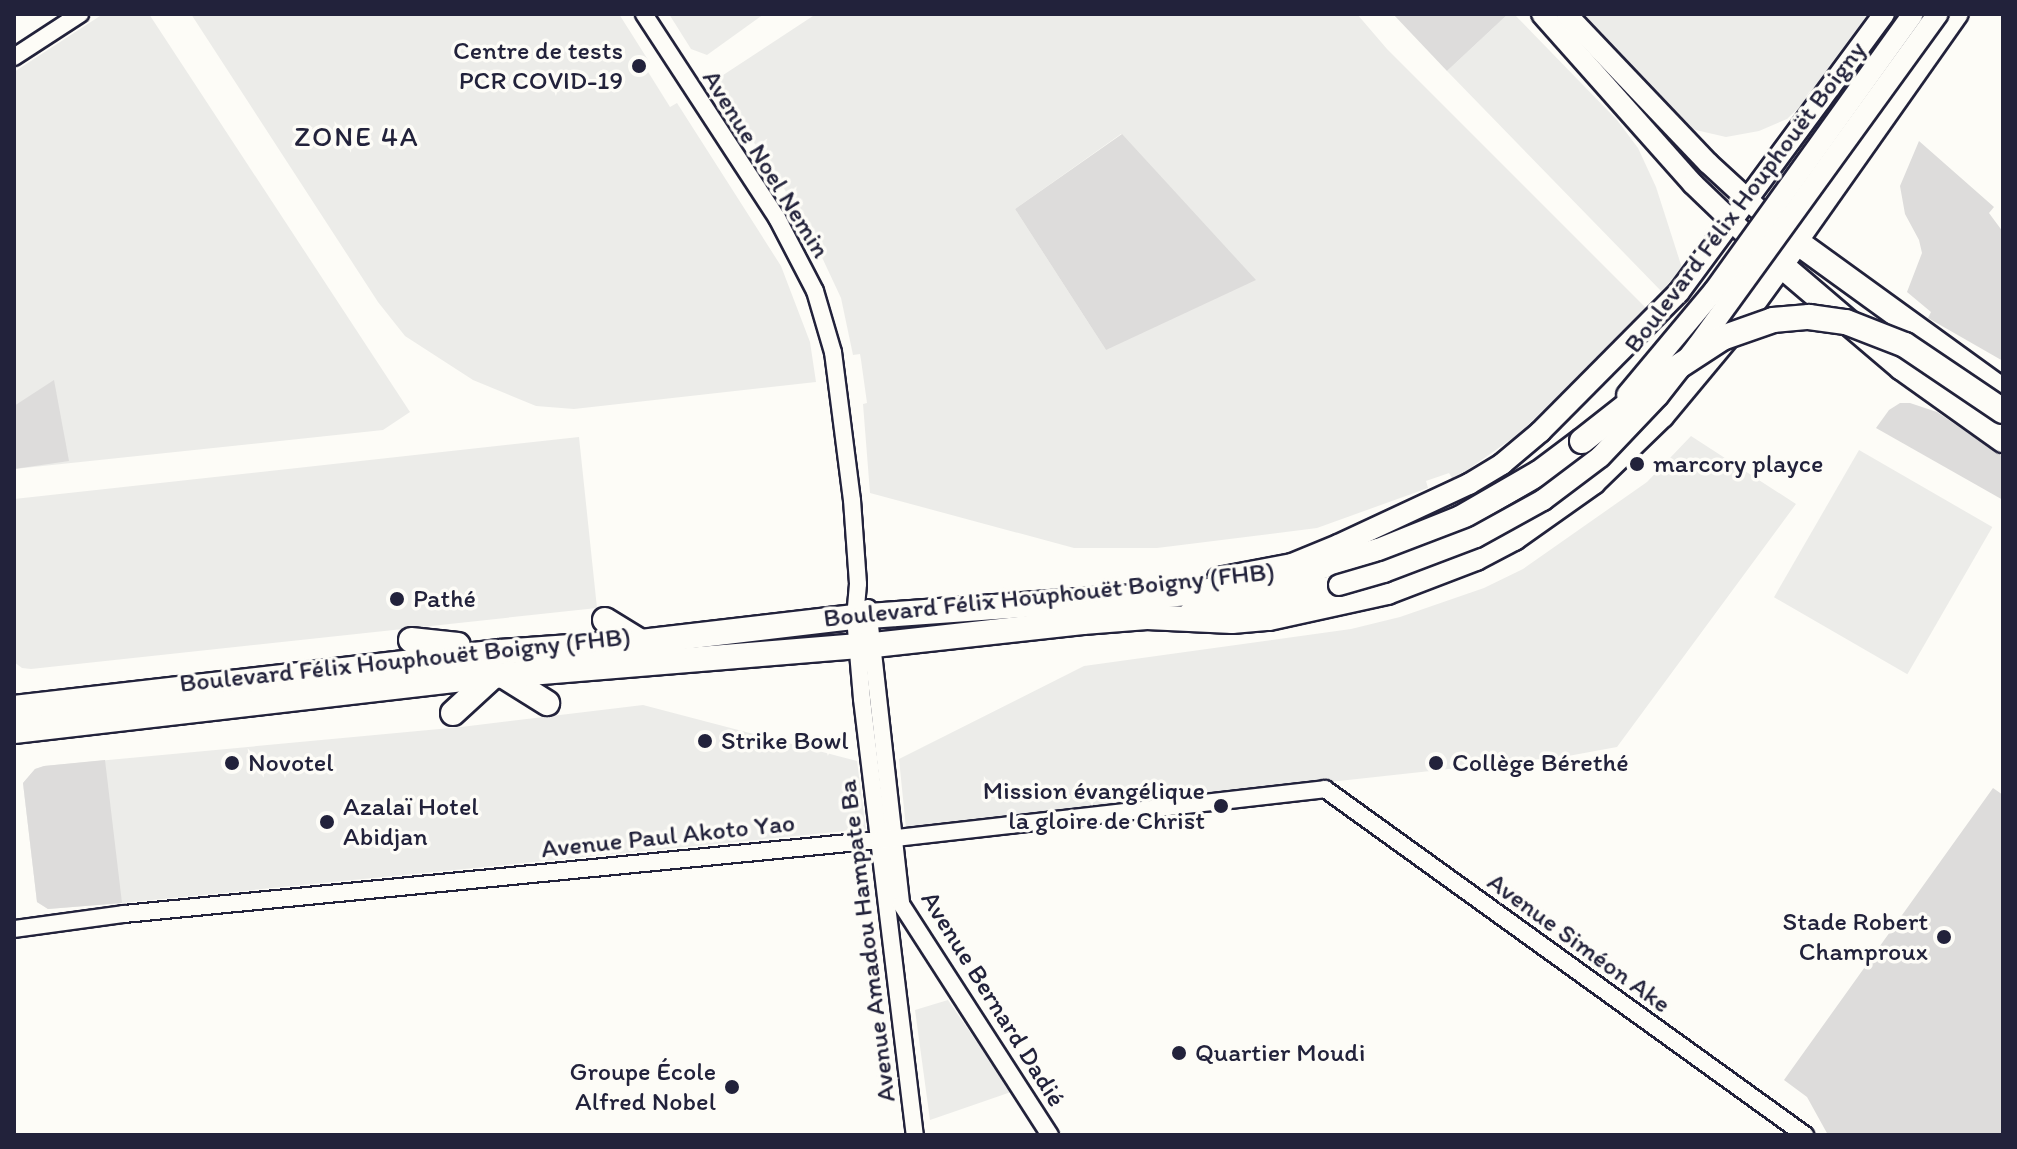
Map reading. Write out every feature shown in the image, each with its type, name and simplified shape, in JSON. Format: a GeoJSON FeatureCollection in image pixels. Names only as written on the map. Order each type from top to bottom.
{"type":"FeatureCollection","features":[{"type":"Feature","properties":{"kind":"highway"},"geometry":{"type":"LineString","coordinates":[[1147,617],[1232,621],[1325,608],[1387,592],[1476,558],[1548,517],[1593,482],[1662,415],[1797,242],[2003,391]]}},
{"type":"Feature","properties":{"kind":"highway"},"geometry":{"type":"LineString","coordinates":[[1781,265],[1902,368],[2003,440]]}},
{"type":"Feature","properties":{"kind":"highway","name":"Boulevard Félix Houphouët Boigny (FHB)"},"geometry":{"type":"LineString","coordinates":[[14,731],[499,668],[641,642],[863,616],[1201,592],[1315,571],[1379,551],[1497,500],[1582,441],[1667,374],[1722,338],[1773,320],[1809,317],[1846,322],[1905,345],[2003,411]]}},
{"type":"Feature","properties":{"kind":"highway","name":"Boulevard Félix Houphouët Boigny (FHB)"},"geometry":{"type":"LineString","coordinates":[[14,708],[499,668],[866,646],[1147,617]]}},
{"type":"Feature","properties":{"kind":"highway"},"geometry":{"type":"LineString","coordinates":[[605,620],[641,642]]}},
{"type":"Feature","properties":{"kind":"highway"},"geometry":{"type":"LineString","coordinates":[[411,640],[499,668],[547,703]]}},
{"type":"Feature","properties":{"kind":"highway"},"geometry":{"type":"LineString","coordinates":[[453,713],[499,668]]}},
{"type":"Feature","properties":{"kind":"main road"},"geometry":{"type":"LineString","coordinates":[[1542,14],[1693,184],[1781,265]]}},
{"type":"Feature","properties":{"kind":"main road"},"geometry":{"type":"LineString","coordinates":[[1566,14],[1748,200],[1797,242],[1958,14]]}},
{"type":"Feature","properties":{"kind":"main road","name":"Boulevard Félix Houphouët Boigny (FHB)"},"geometry":{"type":"LineString","coordinates":[[1098,597],[1292,564],[1469,484],[1502,464],[1611,364],[1679,292],[1884,14]]}},
{"type":"Feature","properties":{"kind":"main road","name":"Boulevard Félix Houphouët Boigny"},"geometry":{"type":"LineString","coordinates":[[1582,441],[1654,366],[1697,313],[1913,14]]}},
{"type":"Feature","properties":{"kind":"main road","name":"Boulevard Félix Houphouët Boigny (FHB)"},"geometry":{"type":"LineString","coordinates":[[1147,617],[1236,606],[1339,585],[1476,537],[1543,500],[1608,449],[1658,396],[1938,14]]}},
{"type":"Feature","properties":{"kind":"street"},"geometry":{"type":"LineString","coordinates":[[14,57],[80,14]]}},
{"type":"Feature","properties":{"kind":"street","name":"Avenue Noel Nemin"},"geometry":{"type":"LineString","coordinates":[[644,14],[777,218],[815,291],[833,352],[844,414],[866,646]]}},
{"type":"Feature","properties":{"kind":"street","name":"Avenue Amadou Hampate Ba"},"geometry":{"type":"LineString","coordinates":[[866,646],[915,1135]]}},
{"type":"Feature","properties":{"kind":"street","name":"Avenue Paul Akoto Yao"},"geometry":{"type":"LineString","coordinates":[[14,929],[124,914],[886,839],[1325,789]]}},
{"type":"Feature","properties":{"kind":"street","name":"Avenue Siméon Ake"},"geometry":{"type":"LineString","coordinates":[[1325,789],[1805,1135]]}},
{"type":"Feature","properties":{"kind":"street","name":"Avenue Amadou Hampate Ba"},"geometry":{"type":"LineString","coordinates":[[886,839],[898,887]]}},
{"type":"Feature","properties":{"kind":"street","name":"Avenue Bernard Dadié"},"geometry":{"type":"LineString","coordinates":[[898,887],[901,904],[942,973],[1050,1135]]}},
{"type":"Feature","properties":{"kind":"shaded area"},"geometry":{"type":"Polygon","coordinates":[[[103,14],[149,14],[410,412],[383,430],[14,469],[14,72],[103,14]]]}},
{"type":"Feature","properties":{"kind":"shaded area"},"geometry":{"type":"Polygon","coordinates":[[[191,14],[619,14],[650,63],[645,67],[670,107],[677,103],[781,266],[810,342],[816,382],[574,409],[536,406],[473,380],[405,336],[378,302],[191,14]]]}},
{"type":"Feature","properties":{"kind":"shaded area"},"geometry":{"type":"Polygon","coordinates":[[[669,14],[764,14],[707,55],[691,49],[669,14]]]}},
{"type":"Feature","properties":{"kind":"shaded area"},"geometry":{"type":"Polygon","coordinates":[[[816,14],[1357,14],[1387,49],[1647,309],[1520,433],[1453,480],[1449,473],[1426,481],[1428,488],[1317,528],[1157,548],[1074,548],[870,493],[863,404],[867,403],[861,360],[860,354],[853,355],[841,298],[805,221],[714,81],[816,14]],[[1122,134],[1015,209],[1106,350],[1122,134]]]}},
{"type":"Feature","properties":{"kind":"shaded area"},"geometry":{"type":"Polygon","coordinates":[[[1393,14],[1508,14],[1447,71],[1393,14]]]}},
{"type":"Feature","properties":{"kind":"shaded area"},"geometry":{"type":"Polygon","coordinates":[[[1508,14],[1514,14],[1617,120],[1638,148],[1656,187],[1683,271],[1663,293],[1447,71],[1508,14]]]}},
{"type":"Feature","properties":{"kind":"shaded area"},"geometry":{"type":"Polygon","coordinates":[[[1576,14],[1882,14],[1847,62],[1830,65],[1813,94],[1787,119],[1759,131],[1726,137],[1687,128],[1576,14]]]}},
{"type":"Feature","properties":{"kind":"shaded area"},"geometry":{"type":"Polygon","coordinates":[[[1122,134],[1256,280],[1106,350],[1015,209],[1122,134]]]}},
{"type":"Feature","properties":{"kind":"shaded area"},"geometry":{"type":"Polygon","coordinates":[[[1919,141],[1994,207],[1989,213],[2003,232],[2003,361],[1928,318],[1931,312],[1907,292],[1922,253],[1919,240],[1905,214],[1900,186],[1919,141]]]}},
{"type":"Feature","properties":{"kind":"shaded area"},"geometry":{"type":"Polygon","coordinates":[[[54,380],[69,461],[14,469],[14,406],[54,380]]]}},
{"type":"Feature","properties":{"kind":"shaded area"},"geometry":{"type":"Polygon","coordinates":[[[1900,403],[1937,412],[2003,457],[2003,500],[1876,428],[1889,410],[1900,403]]]}},
{"type":"Feature","properties":{"kind":"shaded area"},"geometry":{"type":"Polygon","coordinates":[[[1691,436],[1796,504],[1617,747],[1568,756],[906,828],[899,759],[1084,666],[1351,629],[1400,617],[1484,588],[1523,569],[1647,482],[1691,436]]]}},
{"type":"Feature","properties":{"kind":"shaded area"},"geometry":{"type":"Polygon","coordinates":[[[579,437],[597,608],[31,669],[22,668],[14,662],[14,499],[579,437]]]}},
{"type":"Feature","properties":{"kind":"shaded area"},"geometry":{"type":"Polygon","coordinates":[[[1859,450],[1992,527],[1907,674],[1774,597],[1859,450]]]}},
{"type":"Feature","properties":{"kind":"shaded area"},"geometry":{"type":"Polygon","coordinates":[[[643,705],[857,761],[866,829],[122,903],[48,909],[37,902],[23,783],[35,769],[44,766],[461,727],[643,705]]]}},
{"type":"Feature","properties":{"kind":"shaded area"},"geometry":{"type":"Polygon","coordinates":[[[105,760],[122,903],[48,909],[37,902],[23,783],[35,769],[44,766],[105,760]]]}},
{"type":"Feature","properties":{"kind":"shaded area","name":"Stade Robert Champroux"},"geometry":{"type":"Polygon","coordinates":[[[1993,788],[2003,795],[2003,1135],[1828,1135],[1807,1097],[1784,1080],[1993,788]]]}},
{"type":"Feature","properties":{"kind":"shaded area"},"geometry":{"type":"Polygon","coordinates":[[[948,1000],[1011,1092],[930,1120],[915,1010],[948,1000]]]}},
{"type":"Feature","properties":{"kind":"place","name":"Centre de tests PCR COVID-19"},"geometry":{"type":"Point","coordinates":[639,66]}},
{"type":"Feature","properties":{"kind":"place","name":"marcory playce"},"geometry":{"type":"Point","coordinates":[1637,464]}},
{"type":"Feature","properties":{"kind":"place","name":"Pathé"},"geometry":{"type":"Point","coordinates":[397,599]}},
{"type":"Feature","properties":{"kind":"place","name":"Strike Bowl"},"geometry":{"type":"Point","coordinates":[705,741]}},
{"type":"Feature","properties":{"kind":"place","name":"Novotel"},"geometry":{"type":"Point","coordinates":[232,763]}},
{"type":"Feature","properties":{"kind":"place","name":"Collège Bérethé"},"geometry":{"type":"Point","coordinates":[1436,763]}},
{"type":"Feature","properties":{"kind":"place","name":"Mission évangélique la gloire de Christ"},"geometry":{"type":"Point","coordinates":[1221,806]}},
{"type":"Feature","properties":{"kind":"place","name":"Azalaï Hotel Abidjan"},"geometry":{"type":"Point","coordinates":[327,822]}},
{"type":"Feature","properties":{"kind":"place","name":"Stade Robert Champroux"},"geometry":{"type":"Point","coordinates":[1944,937]}},
{"type":"Feature","properties":{"kind":"place","name":"Quartier Moudi"},"geometry":{"type":"Point","coordinates":[1179,1053]}},
{"type":"Feature","properties":{"kind":"place","name":"Groupe École Alfred Nobel"},"geometry":{"type":"Point","coordinates":[732,1087]}},
{"type":"Feature","properties":{"kind":"district","name":"ZONE 4A"},"geometry":{"type":"Point","coordinates":[357,136]}}]}
